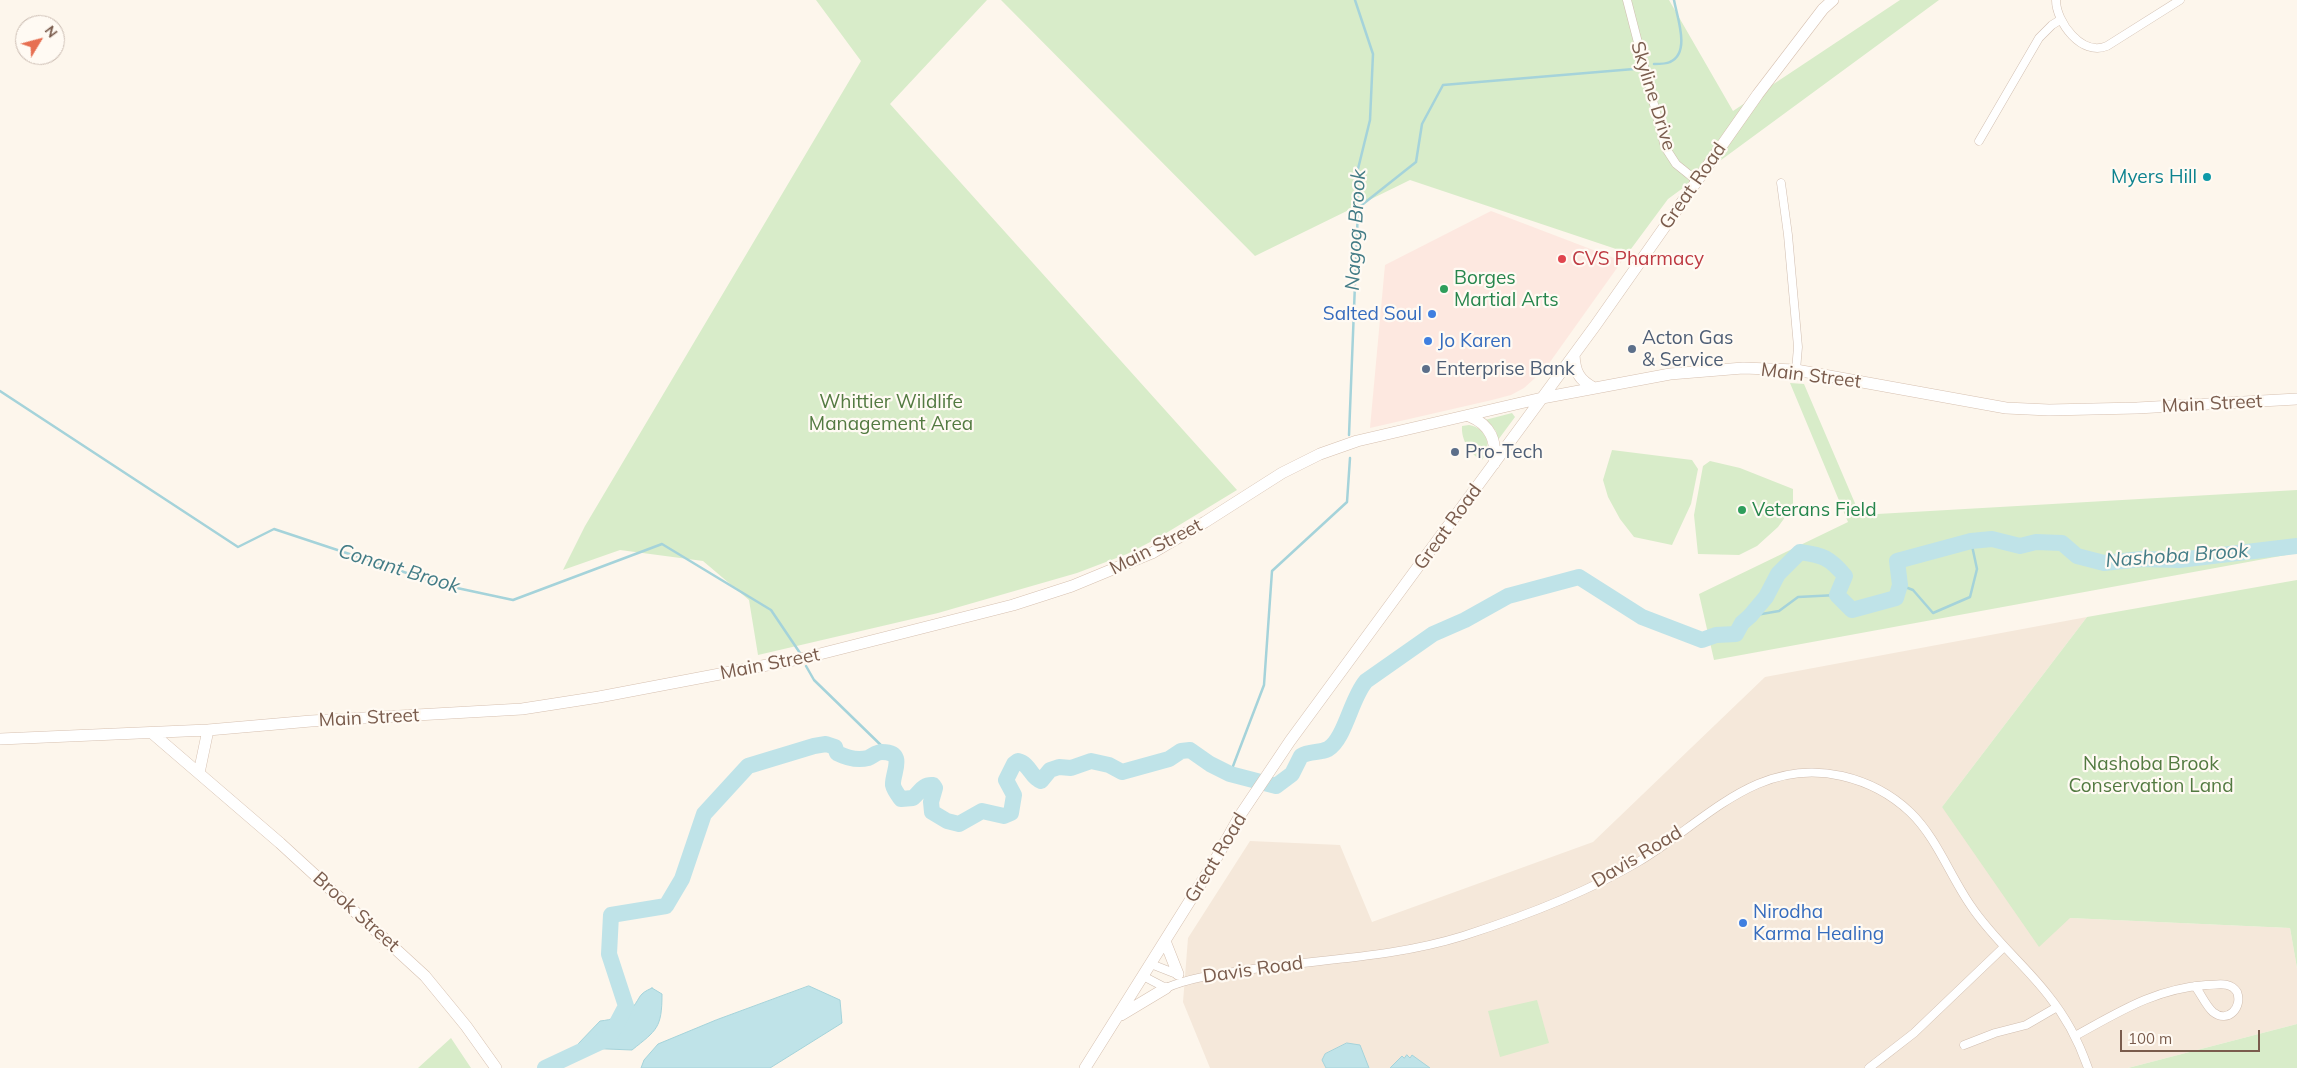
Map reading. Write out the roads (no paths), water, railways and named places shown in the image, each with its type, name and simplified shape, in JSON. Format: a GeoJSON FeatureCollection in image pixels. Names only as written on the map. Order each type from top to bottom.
{"type":"FeatureCollection","features":[{"type":"Feature","properties":{"kind":"main road","name":"Great Road"},"geometry":{"type":"LineString","coordinates":[[1085,1068],[1257,790],[1574,355],[1758,94],[1818,15],[1833,0]]}},
{"type":"Feature","properties":{"kind":"main road"},"geometry":{"type":"LineString","coordinates":[[1574,355],[1575,367],[1579,378],[1594,388]]}},
{"type":"Feature","properties":{"kind":"main road","name":"Main Street"},"geometry":{"type":"LineString","coordinates":[[0,739],[208,730],[311,721],[522,708],[599,697],[804,658],[1013,606],[1072,586],[1152,553],[1274,478],[1320,454],[1377,436],[1542,398],[1701,370],[1743,368],[1796,370],[2006,408],[2049,410],[2137,408],[2297,399]]}},
{"type":"Feature","properties":{"kind":"main road"},"geometry":{"type":"LineString","coordinates":[[1469,416],[1477,419],[1490,432],[1495,448],[1494,464]]}},
{"type":"Feature","properties":{"kind":"main road"},"geometry":{"type":"LineString","coordinates":[[199,774],[208,730]]}},
{"type":"Feature","properties":{"kind":"main road","name":"Brook Street"},"geometry":{"type":"LineString","coordinates":[[152,733],[280,843],[425,976],[466,1026],[496,1068]]}},
{"type":"Feature","properties":{"kind":"main road"},"geometry":{"type":"LineString","coordinates":[[1165,940],[1183,977]]}},
{"type":"Feature","properties":{"kind":"main road"},"geometry":{"type":"LineString","coordinates":[[1118,1017],[1166,988]]}},
{"type":"Feature","properties":{"kind":"street","name":"Skyline Drive"},"geometry":{"type":"LineString","coordinates":[[1627,0],[1665,147],[1676,164],[1697,180]]}},
{"type":"Feature","properties":{"kind":"street"},"geometry":{"type":"LineString","coordinates":[[2056,0],[2060,20],[2083,44],[2098,49],[2107,46],[2180,0]]}},
{"type":"Feature","properties":{"kind":"street"},"geometry":{"type":"LineString","coordinates":[[1979,141],[2039,38],[2060,20]]}},
{"type":"Feature","properties":{"kind":"street"},"geometry":{"type":"LineString","coordinates":[[1781,183],[1788,234],[1797,338],[1796,370]]}},
{"type":"Feature","properties":{"kind":"street","name":"Davis Road"},"geometry":{"type":"LineString","coordinates":[[1166,988],[1183,977],[1402,952],[1462,936],[1576,893],[1628,867],[1729,798],[1751,786],[1774,778],[1806,772],[1822,773],[1854,779],[1884,793],[1911,812],[1932,838],[1949,872],[1972,908],[2057,1007],[2075,1036],[2088,1068]]}},
{"type":"Feature","properties":{"kind":"street"},"geometry":{"type":"LineString","coordinates":[[1869,1068],[1914,1033],[2004,947]]}},
{"type":"Feature","properties":{"kind":"street","name":"Davis Road"},"geometry":{"type":"LineString","coordinates":[[1151,964],[1183,977]]}},
{"type":"Feature","properties":{"kind":"street"},"geometry":{"type":"LineString","coordinates":[[1143,976],[1166,988]]}},
{"type":"Feature","properties":{"kind":"street"},"geometry":{"type":"LineString","coordinates":[[2075,1036],[2135,1003],[2167,991],[2195,986],[2230,985],[2237,992],[2238,1006],[2228,1016],[2217,1015],[2211,1010],[2195,986]]}},
{"type":"Feature","properties":{"kind":"street"},"geometry":{"type":"LineString","coordinates":[[1964,1045],[1995,1033],[2026,1025],[2057,1007]]}},
{"type":"Feature","properties":{"kind":"water"},"geometry":{"type":"Polygon","coordinates":[[[809,986],[840,1000],[842,1023],[770,1068],[641,1068],[644,1060],[658,1044],[716,1020],[809,986]]]}},
{"type":"Feature","properties":{"kind":"water"},"geometry":{"type":"Polygon","coordinates":[[[652,988],[662,994],[659,1021],[647,1038],[632,1050],[582,1048],[578,1044],[600,1021],[613,1019],[626,1013],[642,994],[652,988]]]}},
{"type":"Feature","properties":{"kind":"water"},"geometry":{"type":"Polygon","coordinates":[[[1347,1043],[1360,1045],[1369,1068],[1326,1068],[1322,1060],[1325,1054],[1347,1043]]]}},
{"type":"Feature","properties":{"kind":"water"},"geometry":{"type":"Polygon","coordinates":[[[1407,1055],[1410,1058],[1412,1055],[1430,1068],[1390,1068],[1402,1056],[1404,1058],[1407,1055]]]}},
{"type":"Feature","properties":{"kind":"waterway","name":"Nagog Brook"},"geometry":{"type":"LineString","coordinates":[[1349,435],[1358,208],[1357,173],[1370,120],[1373,54],[1355,0]]}},
{"type":"Feature","properties":{"kind":"waterway"},"geometry":{"type":"LineString","coordinates":[[1654,64],[1670,62],[1680,51],[1680,25],[1674,0]]}},
{"type":"Feature","properties":{"kind":"waterway"},"geometry":{"type":"LineString","coordinates":[[1358,208],[1416,162],[1422,124],[1443,85],[1634,69]]}},
{"type":"Feature","properties":{"kind":"waterway","name":"Conant Brook"},"geometry":{"type":"LineString","coordinates":[[0,391],[238,547],[274,529],[443,585],[513,600],[662,544],[771,610],[800,653]]}},
{"type":"Feature","properties":{"kind":"waterway","name":"Nagog Brook"},"geometry":{"type":"LineString","coordinates":[[1230,774],[1264,685],[1272,571],[1347,502],[1350,458]]}},
{"type":"Feature","properties":{"kind":"waterway","name":"Nashoba Brook"},"geometry":{"type":"LineString","coordinates":[[545,1068],[609,1038],[626,1006],[609,954],[611,915],[666,906],[682,879],[704,814],[748,766],[814,746],[826,744],[835,747],[837,753],[856,759],[868,758],[880,752],[894,755],[896,764],[893,785],[901,799],[913,798],[924,787],[933,785],[935,788],[931,802],[932,812],[947,821],[959,824],[982,811],[1004,816],[1011,813],[1014,795],[1006,780],[1014,764],[1018,761],[1025,765],[1041,781],[1050,770],[1059,767],[1071,768],[1091,761],[1109,765],[1122,772],[1169,759],[1181,751],[1190,750],[1210,764],[1230,774],[1276,786],[1292,774],[1301,756],[1328,749],[1334,744],[1344,728],[1356,697],[1366,681],[1433,634],[1465,620],[1508,596],[1579,577],[1642,617],[1702,640],[1716,635],[1736,634],[1742,623],[1766,597],[1778,574],[1800,552],[1826,558],[1840,570],[1845,576],[1837,595],[1852,610],[1896,598],[1900,585],[1897,561],[1971,541],[1992,539],[2020,546],[2036,542],[2062,543],[2077,556],[2104,563],[2142,559],[2179,560],[2297,546]]}},
{"type":"Feature","properties":{"kind":"waterway"},"geometry":{"type":"LineString","coordinates":[[1900,585],[1913,590],[1933,613],[1970,597],[1977,569],[1971,541]]}},
{"type":"Feature","properties":{"kind":"waterway"},"geometry":{"type":"LineString","coordinates":[[1750,616],[1779,611],[1798,597],[1837,595]]}},
{"type":"Feature","properties":{"kind":"waterway","name":"Conant Brook"},"geometry":{"type":"LineString","coordinates":[[806,666],[814,680],[888,752]]}},
{"type":"Feature","properties":{"kind":"place","name":"Myers Hill"},"geometry":{"type":"Point","coordinates":[2207,177]}},
{"type":"Feature","properties":{"kind":"place","name":"CVS Pharmacy"},"geometry":{"type":"Point","coordinates":[1562,259]}},
{"type":"Feature","properties":{"kind":"place","name":"Borges Martial Arts"},"geometry":{"type":"Point","coordinates":[1444,289]}},
{"type":"Feature","properties":{"kind":"place","name":"Salted Soul"},"geometry":{"type":"Point","coordinates":[1432,314]}},
{"type":"Feature","properties":{"kind":"place","name":"Jo Karen"},"geometry":{"type":"Point","coordinates":[1428,341]}},
{"type":"Feature","properties":{"kind":"place","name":"Acton Gas & Service"},"geometry":{"type":"Point","coordinates":[1632,349]}},
{"type":"Feature","properties":{"kind":"place","name":"Enterprise Bank"},"geometry":{"type":"Point","coordinates":[1426,369]}},
{"type":"Feature","properties":{"kind":"place","name":"Pro-Tech"},"geometry":{"type":"Point","coordinates":[1455,452]}},
{"type":"Feature","properties":{"kind":"place","name":"Veterans Field"},"geometry":{"type":"Point","coordinates":[1742,510]}},
{"type":"Feature","properties":{"kind":"place","name":"Nirodha Karma Healing"},"geometry":{"type":"Point","coordinates":[1743,923]}},
{"type":"Feature","properties":{"kind":"park label","name":"Whittier Wildlife Management Area"},"geometry":{"type":"Point","coordinates":[891,413]}},
{"type":"Feature","properties":{"kind":"park label","name":"Nashoba Brook Conservation Land"},"geometry":{"type":"Point","coordinates":[2151,775]}}]}
